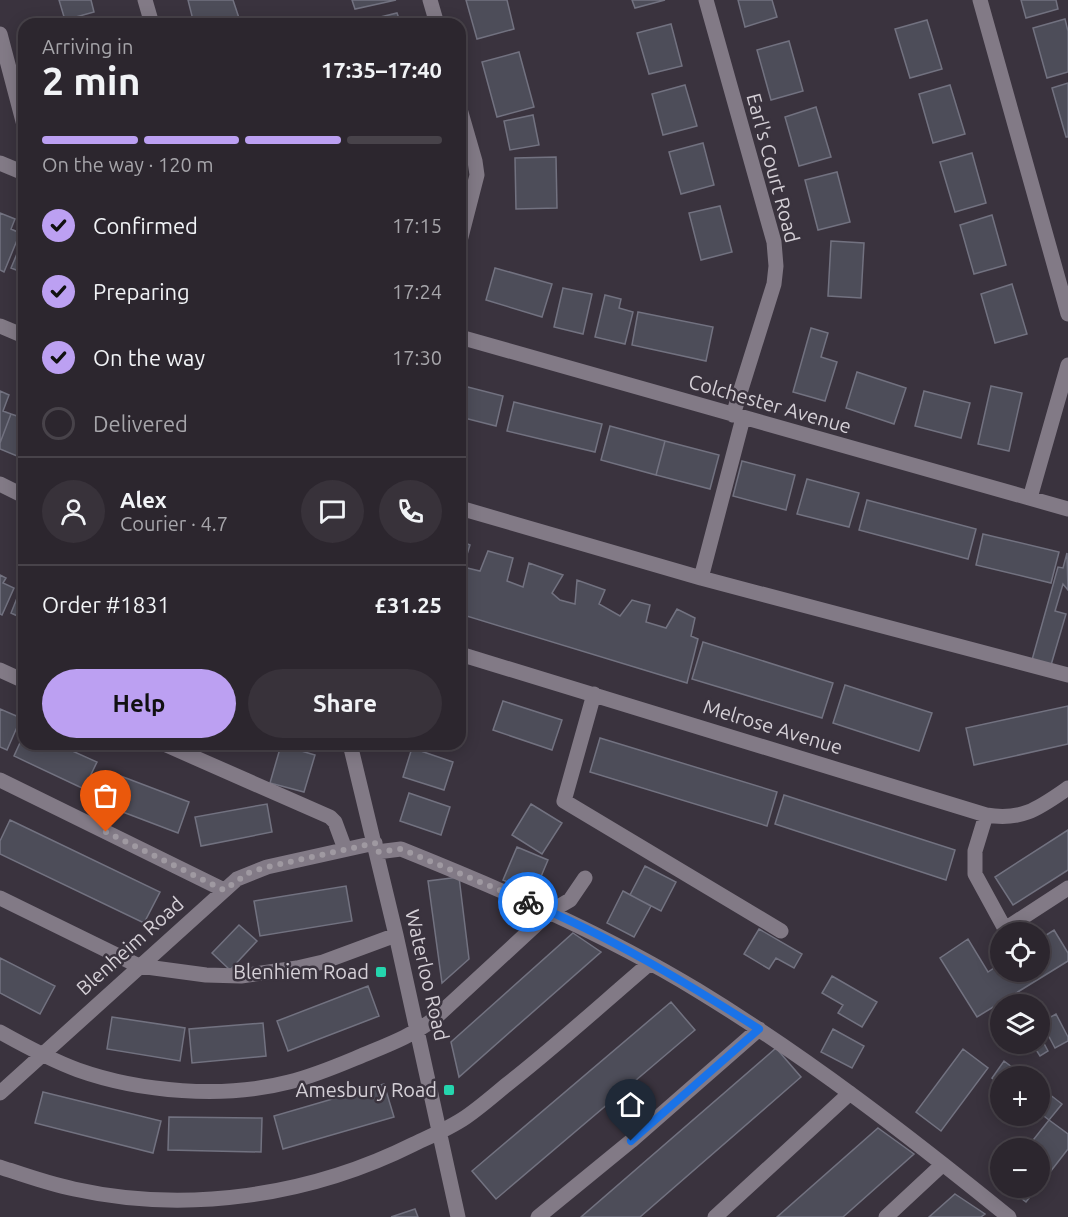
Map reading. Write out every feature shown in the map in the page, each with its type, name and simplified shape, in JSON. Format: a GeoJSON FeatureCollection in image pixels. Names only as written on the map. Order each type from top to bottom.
{"type":"FeatureCollection","features":[{"type":"Feature","properties":{"kind":"street"},"geometry":{"type":"LineString","coordinates":[[145,0],[150,18]]}},
{"type":"Feature","properties":{"kind":"street"},"geometry":{"type":"LineString","coordinates":[[430,0],[435,18]]}},
{"type":"Feature","properties":{"kind":"street","name":"Earl's Court Road"},"geometry":{"type":"LineString","coordinates":[[700,578],[738,417],[774,284],[776,266],[774,242],[706,0]]}},
{"type":"Feature","properties":{"kind":"street"},"geometry":{"type":"LineString","coordinates":[[980,0],[1068,315]]}},
{"type":"Feature","properties":{"kind":"street"},"geometry":{"type":"LineString","coordinates":[[0,34],[18,102]]}},
{"type":"Feature","properties":{"kind":"street"},"geometry":{"type":"LineString","coordinates":[[466,130],[477,175],[466,218]]}},
{"type":"Feature","properties":{"kind":"street"},"geometry":{"type":"LineString","coordinates":[[0,163],[18,170]]}},
{"type":"Feature","properties":{"kind":"street"},"geometry":{"type":"LineString","coordinates":[[0,326],[18,334]]}},
{"type":"Feature","properties":{"kind":"street","name":"Colchester Avenue"},"geometry":{"type":"LineString","coordinates":[[466,339],[1068,509]]}},
{"type":"Feature","properties":{"kind":"street"},"geometry":{"type":"LineString","coordinates":[[1030,498],[1068,366]]}},
{"type":"Feature","properties":{"kind":"street"},"geometry":{"type":"LineString","coordinates":[[0,484],[18,493]]}},
{"type":"Feature","properties":{"kind":"street"},"geometry":{"type":"LineString","coordinates":[[466,510],[700,578],[1068,675]]}},
{"type":"Feature","properties":{"kind":"street","name":"Melrose Avenue"},"geometry":{"type":"LineString","coordinates":[[466,656],[986,815],[1003,818],[1021,815],[1036,810],[1068,788]]}},
{"type":"Feature","properties":{"kind":"street"},"geometry":{"type":"LineString","coordinates":[[0,670],[18,678]]}},
{"type":"Feature","properties":{"kind":"street"},"geometry":{"type":"LineString","coordinates":[[594,694],[564,801],[781,931]]}},
{"type":"Feature","properties":{"kind":"street"},"geometry":{"type":"LineString","coordinates":[[178,750],[330,817],[335,822],[345,849]]}},
{"type":"Feature","properties":{"kind":"street","name":"Waterloo Road"},"geometry":{"type":"LineString","coordinates":[[352,750],[418,1031],[458,1217]]}},
{"type":"Feature","properties":{"kind":"street"},"geometry":{"type":"LineString","coordinates":[[0,780],[224,890]]}},
{"type":"Feature","properties":{"kind":"street"},"geometry":{"type":"LineString","coordinates":[[986,815],[975,851],[975,874],[1005,929],[1068,888]]}},
{"type":"Feature","properties":{"kind":"street","name":"Blenheim Road"},"geometry":{"type":"LineString","coordinates":[[0,1092],[224,890],[250,872],[345,849],[376,847],[401,849],[551,911],[650,963],[759,1029],[850,1093],[1009,1217]]}},
{"type":"Feature","properties":{"kind":"street"},"geometry":{"type":"LineString","coordinates":[[0,1032],[42,1055],[78,1070],[110,1080],[154,1088],[192,1091],[243,1090],[287,1083],[329,1070],[418,1031],[434,1019],[551,911],[570,900],[585,878]]}},
{"type":"Feature","properties":{"kind":"street"},"geometry":{"type":"LineString","coordinates":[[0,898],[139,966],[206,975],[241,976],[270,973],[323,962],[396,935]]}},
{"type":"Feature","properties":{"kind":"street"},"geometry":{"type":"LineString","coordinates":[[0,1167],[74,1189],[116,1196],[180,1200],[234,1197],[280,1190],[327,1178],[396,1153],[465,1118],[526,1070],[650,963]]}},
{"type":"Feature","properties":{"kind":"street"},"geometry":{"type":"LineString","coordinates":[[538,1217],[631,1141],[759,1029]]}},
{"type":"Feature","properties":{"kind":"street"},"geometry":{"type":"LineString","coordinates":[[715,1217],[850,1093]]}},
{"type":"Feature","properties":{"kind":"street"},"geometry":{"type":"LineString","coordinates":[[886,1217],[943,1164]]}},
{"type":"Feature","properties":{"kind":"building"},"geometry":{"type":"Polygon","coordinates":[[[59,0],[91,0],[94,12],[64,18],[59,0]]]}},
{"type":"Feature","properties":{"kind":"building"},"geometry":{"type":"Polygon","coordinates":[[[188,0],[233,0],[239,18],[192,18],[188,0]]]}},
{"type":"Feature","properties":{"kind":"building"},"geometry":{"type":"Polygon","coordinates":[[[352,0],[396,0],[355,9],[352,0]]]}},
{"type":"Feature","properties":{"kind":"building"},"geometry":{"type":"Polygon","coordinates":[[[466,0],[507,0],[514,29],[477,39],[466,0]]]}},
{"type":"Feature","properties":{"kind":"building"},"geometry":{"type":"Polygon","coordinates":[[[632,0],[665,0],[635,8],[632,0]]]}},
{"type":"Feature","properties":{"kind":"building"},"geometry":{"type":"Polygon","coordinates":[[[738,0],[772,0],[777,17],[745,27],[738,0]]]}},
{"type":"Feature","properties":{"kind":"building"},"geometry":{"type":"Polygon","coordinates":[[[1021,0],[1056,0],[1058,9],[1026,18],[1021,0]]]}},
{"type":"Feature","properties":{"kind":"building"},"geometry":{"type":"Polygon","coordinates":[[[397,13],[399,18],[377,18],[397,13]]]}},
{"type":"Feature","properties":{"kind":"building"},"geometry":{"type":"Polygon","coordinates":[[[1065,19],[1068,31],[1068,72],[1047,78],[1033,28],[1065,19]]]}},
{"type":"Feature","properties":{"kind":"building"},"geometry":{"type":"Polygon","coordinates":[[[927,20],[942,69],[910,78],[895,29],[927,20]]]}},
{"type":"Feature","properties":{"kind":"building"},"geometry":{"type":"Polygon","coordinates":[[[671,24],[682,66],[649,74],[637,33],[671,24]]]}},
{"type":"Feature","properties":{"kind":"building"},"geometry":{"type":"Polygon","coordinates":[[[789,41],[803,91],[771,100],[757,50],[789,41]]]}},
{"type":"Feature","properties":{"kind":"building"},"geometry":{"type":"Polygon","coordinates":[[[519,52],[534,107],[497,117],[482,62],[519,52]]]}},
{"type":"Feature","properties":{"kind":"building"},"geometry":{"type":"Polygon","coordinates":[[[1068,83],[1068,137],[1066,137],[1052,88],[1068,83]]]}},
{"type":"Feature","properties":{"kind":"building"},"geometry":{"type":"Polygon","coordinates":[[[685,85],[697,126],[663,135],[652,94],[685,85]]]}},
{"type":"Feature","properties":{"kind":"building"},"geometry":{"type":"Polygon","coordinates":[[[950,85],[965,134],[933,143],[919,94],[950,85]]]}},
{"type":"Feature","properties":{"kind":"building"},"geometry":{"type":"Polygon","coordinates":[[[816,107],[831,157],[799,166],[785,117],[816,107]]]}},
{"type":"Feature","properties":{"kind":"building"},"geometry":{"type":"Polygon","coordinates":[[[533,115],[539,145],[510,150],[504,121],[533,115]]]}},
{"type":"Feature","properties":{"kind":"building"},"geometry":{"type":"Polygon","coordinates":[[[703,143],[714,185],[681,194],[669,152],[703,143]]]}},
{"type":"Feature","properties":{"kind":"building"},"geometry":{"type":"Polygon","coordinates":[[[972,153],[986,203],[955,212],[940,162],[972,153]]]}},
{"type":"Feature","properties":{"kind":"building"},"geometry":{"type":"Polygon","coordinates":[[[556,157],[557,208],[516,209],[515,158],[556,157]]]}},
{"type":"Feature","properties":{"kind":"building"},"geometry":{"type":"Polygon","coordinates":[[[837,172],[850,222],[818,230],[805,180],[837,172]]]}},
{"type":"Feature","properties":{"kind":"building"},"geometry":{"type":"Polygon","coordinates":[[[720,206],[732,252],[701,260],[689,213],[720,206]]]}},
{"type":"Feature","properties":{"kind":"building"},"geometry":{"type":"Polygon","coordinates":[[[0,213],[15,219],[11,229],[18,232],[18,238],[4,272],[0,270],[0,213]]]}},
{"type":"Feature","properties":{"kind":"building"},"geometry":{"type":"Polygon","coordinates":[[[992,215],[1006,265],[974,274],[960,225],[992,215]]]}},
{"type":"Feature","properties":{"kind":"building"},"geometry":{"type":"Polygon","coordinates":[[[831,241],[864,243],[861,298],[828,296],[831,241]]]}},
{"type":"Feature","properties":{"kind":"building"},"geometry":{"type":"Polygon","coordinates":[[[18,251],[18,271],[11,268],[18,251]]]}},
{"type":"Feature","properties":{"kind":"building"},"geometry":{"type":"Polygon","coordinates":[[[495,268],[552,284],[542,317],[486,300],[495,268]]]}},
{"type":"Feature","properties":{"kind":"building"},"geometry":{"type":"Polygon","coordinates":[[[1012,284],[1027,334],[995,343],[981,294],[1012,284]]]}},
{"type":"Feature","properties":{"kind":"building"},"geometry":{"type":"Polygon","coordinates":[[[563,288],[592,294],[583,334],[554,327],[563,288]]]}},
{"type":"Feature","properties":{"kind":"building"},"geometry":{"type":"Polygon","coordinates":[[[605,295],[621,299],[619,308],[633,312],[625,344],[595,337],[605,295]]]}},
{"type":"Feature","properties":{"kind":"building"},"geometry":{"type":"Polygon","coordinates":[[[638,312],[713,327],[706,361],[632,345],[638,312]]]}},
{"type":"Feature","properties":{"kind":"building"},"geometry":{"type":"Polygon","coordinates":[[[811,328],[828,333],[821,357],[837,362],[825,401],[793,392],[811,328]]]}},
{"type":"Feature","properties":{"kind":"building"},"geometry":{"type":"Polygon","coordinates":[[[857,372],[906,388],[894,424],[846,408],[857,372]]]}},
{"type":"Feature","properties":{"kind":"building"},"geometry":{"type":"Polygon","coordinates":[[[991,386],[1022,393],[1009,451],[978,444],[991,386]]]}},
{"type":"Feature","properties":{"kind":"building"},"geometry":{"type":"Polygon","coordinates":[[[466,387],[503,396],[496,426],[466,418],[466,387]]]}},
{"type":"Feature","properties":{"kind":"building"},"geometry":{"type":"Polygon","coordinates":[[[0,391],[9,395],[3,411],[11,414],[0,443],[0,391]]]}},
{"type":"Feature","properties":{"kind":"building"},"geometry":{"type":"Polygon","coordinates":[[[924,391],[970,403],[961,438],[915,426],[924,391]]]}},
{"type":"Feature","properties":{"kind":"building"},"geometry":{"type":"Polygon","coordinates":[[[514,402],[602,424],[595,452],[507,431],[514,402]]]}},
{"type":"Feature","properties":{"kind":"building"},"geometry":{"type":"Polygon","coordinates":[[[11,414],[18,416],[17,456],[0,449],[11,414]]]}},
{"type":"Feature","properties":{"kind":"building"},"geometry":{"type":"Polygon","coordinates":[[[610,426],[665,441],[656,475],[601,460],[610,426]]]}},
{"type":"Feature","properties":{"kind":"building"},"geometry":{"type":"Polygon","coordinates":[[[665,441],[719,455],[710,489],[656,475],[665,441]]]}},
{"type":"Feature","properties":{"kind":"building"},"geometry":{"type":"Polygon","coordinates":[[[742,461],[795,475],[786,510],[733,496],[742,461]]]}},
{"type":"Feature","properties":{"kind":"building"},"geometry":{"type":"Polygon","coordinates":[[[807,479],[859,493],[849,527],[797,514],[807,479]]]}},
{"type":"Feature","properties":{"kind":"building"},"geometry":{"type":"Polygon","coordinates":[[[867,500],[976,529],[968,559],[859,530],[867,500]]]}},
{"type":"Feature","properties":{"kind":"building"},"geometry":{"type":"Polygon","coordinates":[[[983,534],[1059,552],[1051,583],[976,565],[983,534]]]}},
{"type":"Feature","properties":{"kind":"building"},"geometry":{"type":"Polygon","coordinates":[[[466,543],[470,545],[466,558],[466,543]]]}},
{"type":"Feature","properties":{"kind":"building"},"geometry":{"type":"Polygon","coordinates":[[[488,551],[513,558],[507,581],[523,587],[529,563],[563,575],[552,593],[560,600],[575,604],[577,580],[605,590],[599,604],[620,616],[632,600],[650,605],[646,622],[666,628],[677,609],[695,618],[691,636],[698,639],[687,683],[466,616],[466,568],[480,571],[488,551]]]}},
{"type":"Feature","properties":{"kind":"building"},"geometry":{"type":"Polygon","coordinates":[[[1067,553],[1068,590],[1063,584],[1055,611],[1066,614],[1051,665],[1032,660],[1058,567],[1063,568],[1067,553]]]}},
{"type":"Feature","properties":{"kind":"building"},"geometry":{"type":"Polygon","coordinates":[[[0,575],[6,578],[3,583],[14,588],[2,615],[0,614],[0,575]]]}},
{"type":"Feature","properties":{"kind":"building"},"geometry":{"type":"Polygon","coordinates":[[[18,596],[18,616],[11,613],[18,596]]]}},
{"type":"Feature","properties":{"kind":"building"},"geometry":{"type":"Polygon","coordinates":[[[703,642],[833,683],[822,718],[692,679],[703,642]]]}},
{"type":"Feature","properties":{"kind":"building"},"geometry":{"type":"Polygon","coordinates":[[[845,685],[932,713],[919,751],[833,723],[845,685]]]}},
{"type":"Feature","properties":{"kind":"building"},"geometry":{"type":"Polygon","coordinates":[[[503,701],[562,720],[552,750],[493,730],[503,701]]]}},
{"type":"Feature","properties":{"kind":"building"},"geometry":{"type":"Polygon","coordinates":[[[1068,706],[1068,744],[974,765],[966,728],[1068,706]]]}},
{"type":"Feature","properties":{"kind":"building"},"geometry":{"type":"Polygon","coordinates":[[[0,709],[18,717],[18,725],[7,750],[0,747],[0,709]]]}},
{"type":"Feature","properties":{"kind":"building"},"geometry":{"type":"Polygon","coordinates":[[[600,738],[777,792],[767,826],[590,772],[600,738]]]}},
{"type":"Feature","properties":{"kind":"building"},"geometry":{"type":"Polygon","coordinates":[[[18,747],[18,750],[70,750],[97,762],[84,789],[14,756],[18,747]]]}},
{"type":"Feature","properties":{"kind":"building"},"geometry":{"type":"Polygon","coordinates":[[[280,750],[298,750],[315,755],[304,792],[270,783],[280,750]]]}},
{"type":"Feature","properties":{"kind":"building"},"geometry":{"type":"Polygon","coordinates":[[[411,750],[453,762],[444,790],[403,777],[411,750]]]}},
{"type":"Feature","properties":{"kind":"building"},"geometry":{"type":"Polygon","coordinates":[[[118,775],[189,802],[178,833],[107,806],[118,775]]]}},
{"type":"Feature","properties":{"kind":"building"},"geometry":{"type":"Polygon","coordinates":[[[409,793],[450,807],[441,835],[400,821],[409,793]]]}},
{"type":"Feature","properties":{"kind":"building"},"geometry":{"type":"Polygon","coordinates":[[[784,795],[955,850],[946,880],[775,824],[784,795]]]}},
{"type":"Feature","properties":{"kind":"building"},"geometry":{"type":"Polygon","coordinates":[[[267,804],[272,832],[201,846],[195,817],[267,804]]]}},
{"type":"Feature","properties":{"kind":"building"},"geometry":{"type":"Polygon","coordinates":[[[531,804],[562,823],[542,854],[512,835],[531,804]]]}},
{"type":"Feature","properties":{"kind":"building"},"geometry":{"type":"Polygon","coordinates":[[[10,820],[160,892],[144,923],[0,854],[0,841],[10,820]]]}},
{"type":"Feature","properties":{"kind":"building"},"geometry":{"type":"Polygon","coordinates":[[[1068,830],[1068,870],[1013,905],[995,877],[1068,830]]]}},
{"type":"Feature","properties":{"kind":"building"},"geometry":{"type":"Polygon","coordinates":[[[517,847],[548,860],[534,893],[503,880],[517,847]]]}},
{"type":"Feature","properties":{"kind":"building"},"geometry":{"type":"Polygon","coordinates":[[[645,866],[676,882],[661,911],[630,895],[645,866]]]}},
{"type":"Feature","properties":{"kind":"building"},"geometry":{"type":"Polygon","coordinates":[[[459,877],[469,959],[442,983],[428,881],[459,877]]]}},
{"type":"Feature","properties":{"kind":"building"},"geometry":{"type":"Polygon","coordinates":[[[346,886],[352,921],[260,936],[254,901],[346,886]]]}},
{"type":"Feature","properties":{"kind":"building"},"geometry":{"type":"Polygon","coordinates":[[[623,891],[651,906],[634,937],[607,923],[623,891]]]}},
{"type":"Feature","properties":{"kind":"building"},"geometry":{"type":"Polygon","coordinates":[[[239,925],[257,941],[230,970],[212,953],[239,925]]]}},
{"type":"Feature","properties":{"kind":"building"},"geometry":{"type":"Polygon","coordinates":[[[759,929],[802,954],[794,968],[776,958],[769,969],[744,954],[759,929]]]}},
{"type":"Feature","properties":{"kind":"building"},"geometry":{"type":"Polygon","coordinates":[[[1054,930],[1068,953],[1068,961],[1050,972],[1050,933],[1054,930]]]}},
{"type":"Feature","properties":{"kind":"building"},"geometry":{"type":"Polygon","coordinates":[[[573,933],[601,952],[459,1077],[451,1042],[573,933]]]}},
{"type":"Feature","properties":{"kind":"building"},"geometry":{"type":"Polygon","coordinates":[[[968,939],[988,972],[990,971],[990,982],[1034,982],[1014,994],[990,994],[990,1009],[977,1017],[940,958],[968,939]]]}},
{"type":"Feature","properties":{"kind":"building"},"geometry":{"type":"Polygon","coordinates":[[[0,958],[55,986],[40,1014],[0,993],[0,958]]]}},
{"type":"Feature","properties":{"kind":"building"},"geometry":{"type":"Polygon","coordinates":[[[832,976],[877,1002],[862,1027],[838,1013],[843,1005],[822,993],[832,976]]]}},
{"type":"Feature","properties":{"kind":"building"},"geometry":{"type":"Polygon","coordinates":[[[368,986],[379,1016],[288,1051],[277,1021],[368,986]]]}},
{"type":"Feature","properties":{"kind":"building"},"geometry":{"type":"Polygon","coordinates":[[[671,1002],[695,1030],[496,1199],[472,1171],[671,1002]]]}},
{"type":"Feature","properties":{"kind":"building"},"geometry":{"type":"Polygon","coordinates":[[[1056,1014],[1068,1041],[1055,1048],[1050,1039],[1050,1017],[1056,1014]]]}},
{"type":"Feature","properties":{"kind":"building"},"geometry":{"type":"Polygon","coordinates":[[[112,1017],[185,1028],[180,1061],[107,1049],[112,1017]]]}},
{"type":"Feature","properties":{"kind":"building"},"geometry":{"type":"Polygon","coordinates":[[[263,1023],[266,1056],[192,1063],[189,1029],[263,1023]]]}},
{"type":"Feature","properties":{"kind":"building"},"geometry":{"type":"Polygon","coordinates":[[[833,1029],[864,1046],[852,1068],[821,1052],[833,1029]]]}},
{"type":"Feature","properties":{"kind":"building"},"geometry":{"type":"Polygon","coordinates":[[[776,1048],[801,1077],[640,1217],[581,1217],[776,1048]]]}},
{"type":"Feature","properties":{"kind":"building"},"geometry":{"type":"Polygon","coordinates":[[[963,1049],[988,1068],[941,1131],[916,1112],[963,1049]]]}},
{"type":"Feature","properties":{"kind":"building"},"geometry":{"type":"Polygon","coordinates":[[[1004,1061],[1011,1066],[1000,1066],[1004,1061]]]}},
{"type":"Feature","properties":{"kind":"building"},"geometry":{"type":"Polygon","coordinates":[[[384,1084],[394,1117],[283,1149],[274,1116],[384,1084]]]}},
{"type":"Feature","properties":{"kind":"building"},"geometry":{"type":"Polygon","coordinates":[[[43,1092],[161,1121],[153,1153],[35,1123],[43,1092]]]}},
{"type":"Feature","properties":{"kind":"building"},"geometry":{"type":"Polygon","coordinates":[[[1050,1095],[1062,1104],[1050,1119],[1050,1095]]]}},
{"type":"Feature","properties":{"kind":"building"},"geometry":{"type":"Polygon","coordinates":[[[169,1117],[262,1118],[261,1152],[168,1150],[169,1117]]]}},
{"type":"Feature","properties":{"kind":"building"},"geometry":{"type":"Polygon","coordinates":[[[1050,1121],[1068,1134],[1068,1149],[1050,1172],[1050,1138],[1035,1138],[1044,1126],[1050,1126],[1050,1121]]]}},
{"type":"Feature","properties":{"kind":"building"},"geometry":{"type":"Polygon","coordinates":[[[878,1128],[914,1154],[843,1217],[777,1217],[878,1128]]]}},
{"type":"Feature","properties":{"kind":"building"},"geometry":{"type":"Polygon","coordinates":[[[955,1194],[985,1214],[981,1217],[929,1217],[955,1194]]]}},
{"type":"Feature","properties":{"kind":"building"},"geometry":{"type":"Polygon","coordinates":[[[415,1209],[418,1217],[391,1217],[415,1209]]]}},
{"type":"Feature","properties":{"kind":"way so far"},"geometry":{"type":"LineString","coordinates":[[106,832],[224,890],[250,872],[375,843],[377,852],[401,849],[528,902]]}},
{"type":"Feature","properties":{"kind":"place","name":"Blenhiem Road"},"geometry":{"type":"Point","coordinates":[381,972]}},
{"type":"Feature","properties":{"kind":"place","name":"Amesbury Road"},"geometry":{"type":"Point","coordinates":[449,1090]}},
{"type":"Feature","properties":{"kind":"route"},"geometry":{"type":"LineString","coordinates":[[528,902],[551,911],[650,963],[759,1029],[631,1141]]}}]}
